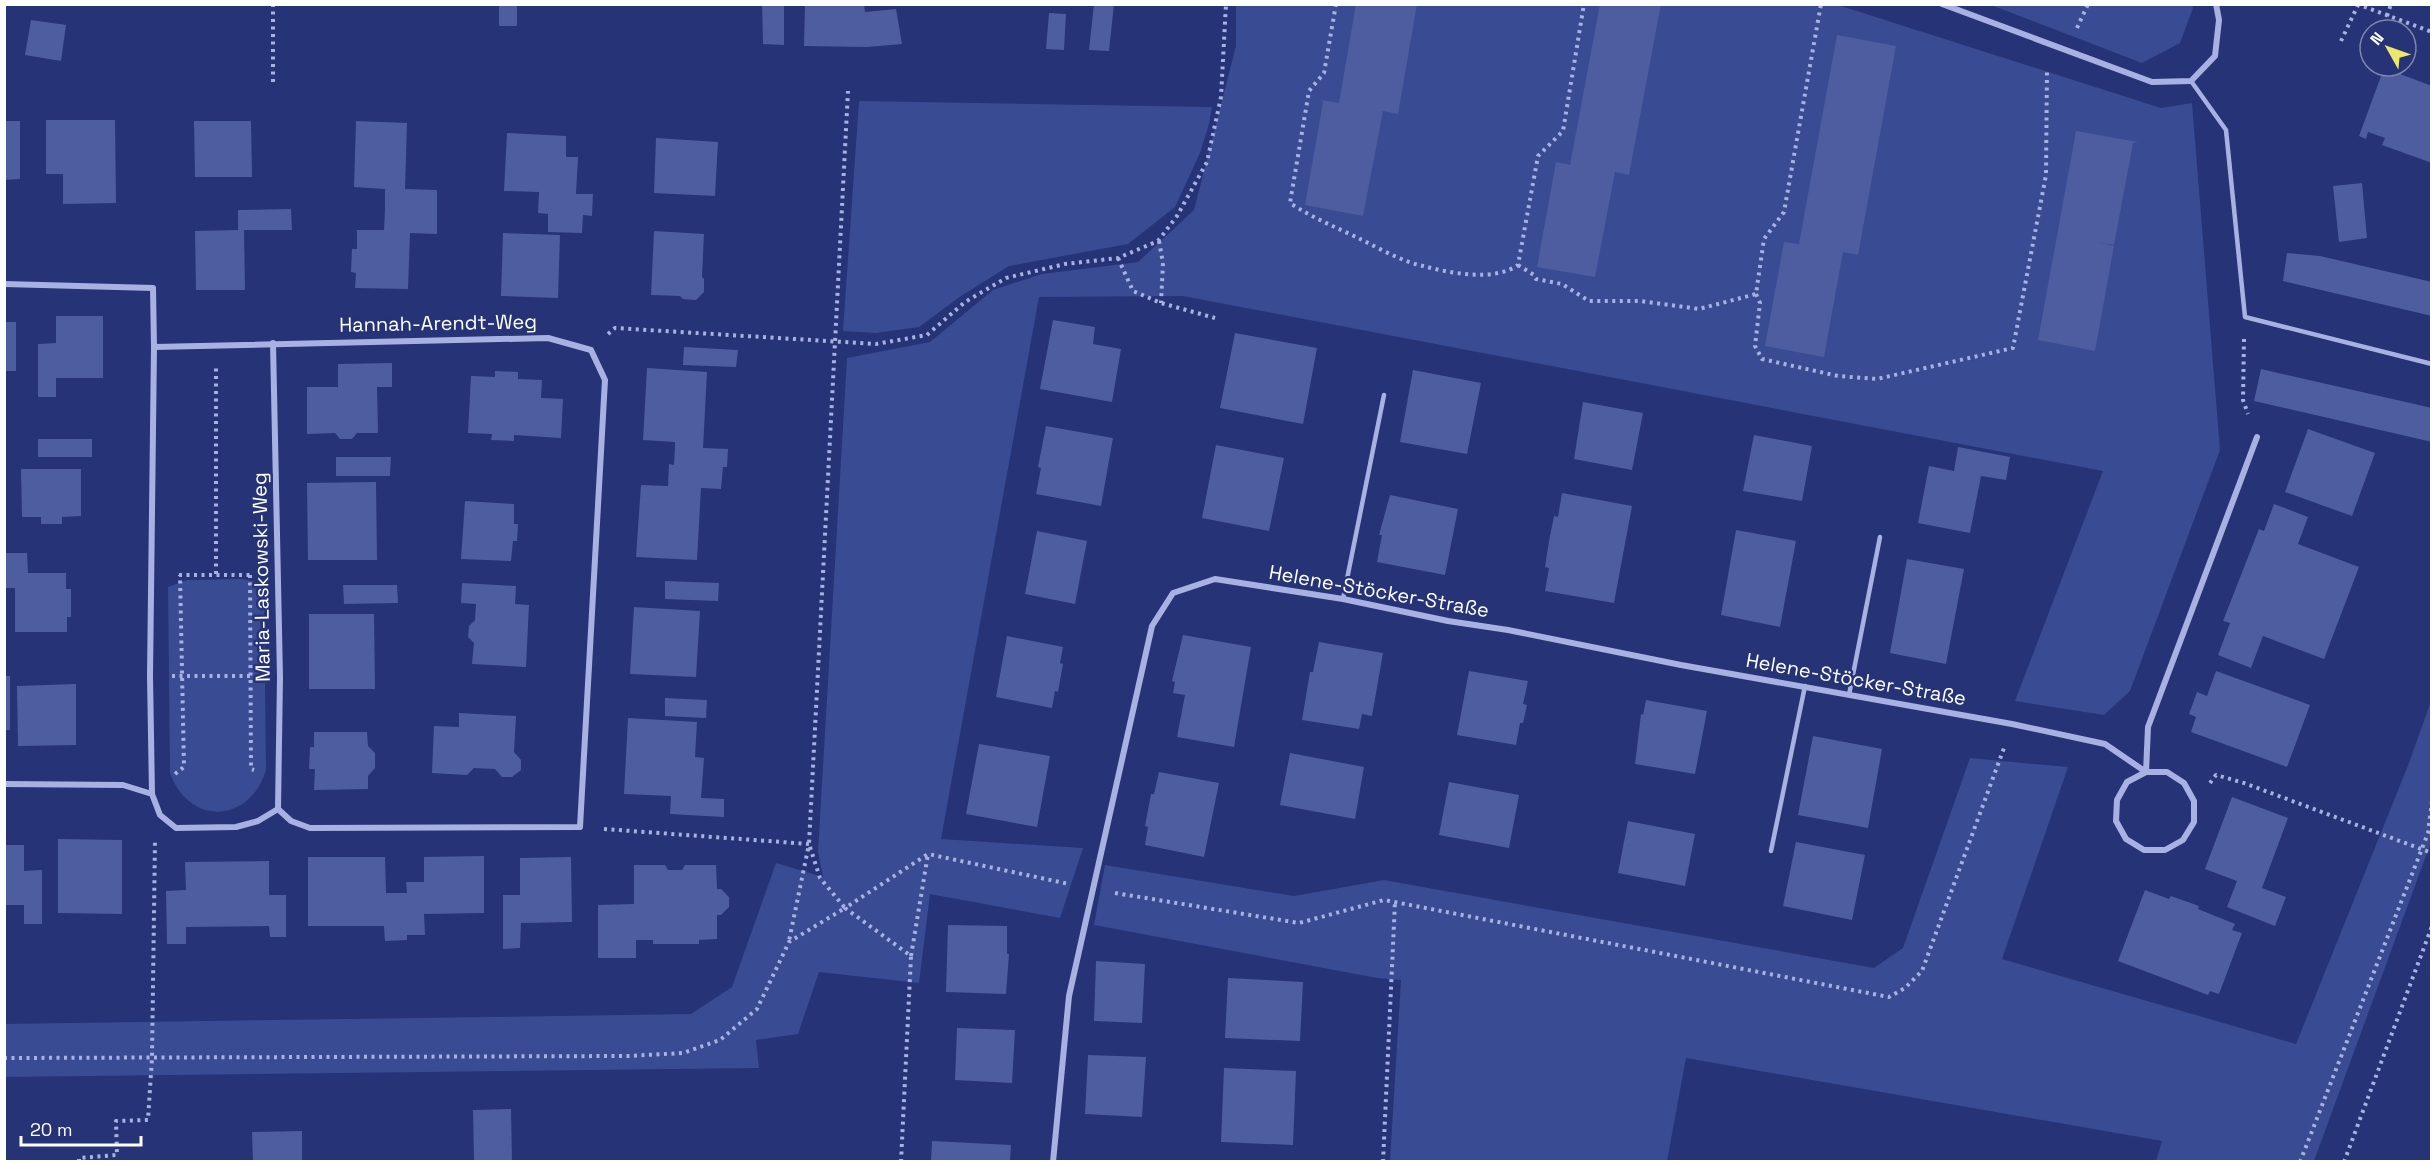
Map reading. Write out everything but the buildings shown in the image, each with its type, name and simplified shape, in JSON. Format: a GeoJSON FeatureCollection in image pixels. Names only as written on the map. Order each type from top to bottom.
{"type":"FeatureCollection","features":[{"type":"Feature","properties":{"kind":"street"},"geometry":{"type":"LineString","coordinates":[[1942,4],[2152,82],[2191,81],[2215,56],[2219,20],[2216,4]]}},
{"type":"Feature","properties":{"kind":"street"},"geometry":{"type":"LineString","coordinates":[[4,284],[153,288],[150,676],[152,794],[160,816],[177,828],[236,827],[258,820],[278,809],[291,821],[310,828],[579,827],[605,380],[591,350]]}},
{"type":"Feature","properties":{"kind":"street","name":"Hannah-Arendt-Weg"},"geometry":{"type":"LineString","coordinates":[[154,347],[548,338],[591,350]]}},
{"type":"Feature","properties":{"kind":"street","name":"Maria-Laskowski-Weg"},"geometry":{"type":"LineString","coordinates":[[273,343],[280,677],[278,809]]}},
{"type":"Feature","properties":{"kind":"street"},"geometry":{"type":"LineString","coordinates":[[2194,801],[2194,822],[2183,840],[2165,850],[2144,850],[2126,839],[2116,821],[2117,800],[2127,782],[2146,772],[2148,727],[2257,437]]}},
{"type":"Feature","properties":{"kind":"street","name":"Helene-Stöcker-Straße"},"geometry":{"type":"LineString","coordinates":[[1053,1161],[1069,996],[1152,626],[1173,593],[1215,579],[1343,599],[1671,663],[2012,724],[2106,744],[2146,772],[2167,772],[2184,783],[2194,801]]}},
{"type":"Feature","properties":{"kind":"street"},"geometry":{"type":"LineString","coordinates":[[4,784],[123,786],[152,794]]}},
{"type":"Feature","properties":{"kind":"lane"},"geometry":{"type":"LineString","coordinates":[[2191,81],[2226,130],[2245,317],[2432,364]]}},
{"type":"Feature","properties":{"kind":"lane"},"geometry":{"type":"LineString","coordinates":[[1343,599],[1384,395]]}},
{"type":"Feature","properties":{"kind":"lane"},"geometry":{"type":"LineString","coordinates":[[1849,695],[1880,537]]}},
{"type":"Feature","properties":{"kind":"lane"},"geometry":{"type":"LineString","coordinates":[[1772,851],[1805,686]]}},
{"type":"Feature","properties":{"kind":"path"},"geometry":{"type":"LineString","coordinates":[[273,4],[273,82]]}},
{"type":"Feature","properties":{"kind":"path"},"geometry":{"type":"LineString","coordinates":[[591,350],[615,328],[876,344],[927,335],[965,302],[1006,278],[1065,264],[1118,258],[1158,241],[1177,216],[1207,162],[1221,97],[1226,4]]}},
{"type":"Feature","properties":{"kind":"path"},"geometry":{"type":"LineString","coordinates":[[1336,4],[1324,73],[1309,92],[1290,203],[1307,214],[1390,254],[1422,266],[1482,274],[1509,271],[1518,265],[1538,156],[1563,131],[1584,4]]}},
{"type":"Feature","properties":{"kind":"path"},"geometry":{"type":"LineString","coordinates":[[1821,4],[1784,212],[1764,239],[1756,294],[1760,303],[1755,346],[1762,359],[1827,374],[1877,379],[2013,348],[2046,175],[2048,94],[2046,43]]}},
{"type":"Feature","properties":{"kind":"path"},"geometry":{"type":"LineString","coordinates":[[2387,16],[2391,4]]}},
{"type":"Feature","properties":{"kind":"path"},"geometry":{"type":"LineString","coordinates":[[2342,41],[2358,5],[2432,32]]}},
{"type":"Feature","properties":{"kind":"path"},"geometry":{"type":"LineString","coordinates":[[4,1058],[616,1056],[683,1053],[720,1040],[757,1009],[789,942],[808,844],[848,91]]}},
{"type":"Feature","properties":{"kind":"path"},"geometry":{"type":"LineString","coordinates":[[1158,241],[1163,263],[1161,303]]}},
{"type":"Feature","properties":{"kind":"path"},"geometry":{"type":"LineString","coordinates":[[1118,258],[1134,291],[1161,303],[1215,318]]}},
{"type":"Feature","properties":{"kind":"path"},"geometry":{"type":"LineString","coordinates":[[1518,265],[1534,275],[1536,279],[1562,284],[1589,301],[1640,301],[1699,309],[1756,294]]}},
{"type":"Feature","properties":{"kind":"path"},"geometry":{"type":"LineString","coordinates":[[2245,317],[2243,400],[2257,437]]}},
{"type":"Feature","properties":{"kind":"path"},"geometry":{"type":"LineString","coordinates":[[216,344],[216,574]]}},
{"type":"Feature","properties":{"kind":"path"},"geometry":{"type":"LineString","coordinates":[[151,578],[180,574],[278,576]]}},
{"type":"Feature","properties":{"kind":"path"},"geometry":{"type":"LineString","coordinates":[[152,794],[184,767],[180,574]]}},
{"type":"Feature","properties":{"kind":"path"},"geometry":{"type":"LineString","coordinates":[[250,575],[251,769],[279,784]]}},
{"type":"Feature","properties":{"kind":"path"},"geometry":{"type":"LineString","coordinates":[[150,676],[280,677]]}},
{"type":"Feature","properties":{"kind":"path"},"geometry":{"type":"LineString","coordinates":[[789,942],[927,854],[1092,889],[1299,924],[1384,900],[1889,997],[1905,988],[1922,971],[2012,724]]}},
{"type":"Feature","properties":{"kind":"path"},"geometry":{"type":"LineString","coordinates":[[2194,801],[2216,775],[2244,783],[2432,853]]}},
{"type":"Feature","properties":{"kind":"path"},"geometry":{"type":"LineString","coordinates":[[2300,1161],[2428,832],[2432,801]]}},
{"type":"Feature","properties":{"kind":"path"},"geometry":{"type":"LineString","coordinates":[[79,1161],[79,1158],[117,1155],[116,1121],[148,1120],[152,1058],[154,844],[160,816]]}},
{"type":"Feature","properties":{"kind":"path"},"geometry":{"type":"LineString","coordinates":[[579,827],[808,844]]}},
{"type":"Feature","properties":{"kind":"path"},"geometry":{"type":"LineString","coordinates":[[808,844],[820,878],[845,908],[911,956]]}},
{"type":"Feature","properties":{"kind":"path"},"geometry":{"type":"LineString","coordinates":[[901,1161],[911,956],[927,854]]}},
{"type":"Feature","properties":{"kind":"path"},"geometry":{"type":"LineString","coordinates":[[1383,1161],[1395,902]]}},
{"type":"Feature","properties":{"kind":"path"},"geometry":{"type":"LineString","coordinates":[[2344,1161],[2432,926]]}},
{"type":"Feature","properties":{"kind":"shaded area"},"geometry":{"type":"Polygon","coordinates":[[[1236,5],[1838,5],[2161,108],[2192,103],[2220,450],[2130,691],[2104,715],[2015,701],[2103,471],[1183,296],[1039,297],[941,839],[1083,848],[1060,918],[930,894],[919,983],[819,972],[798,1034],[756,1040],[759,1068],[5,1077],[4,1024],[691,1014],[732,987],[776,863],[823,877],[818,852],[847,358],[930,342],[993,290],[1042,274],[1138,262],[1194,210],[1236,46],[1236,5]]]}},
{"type":"Feature","properties":{"kind":"shaded area"},"geometry":{"type":"Polygon","coordinates":[[[1991,5],[2192,5],[2193,8],[2180,43],[2142,63],[1991,5]]]}},
{"type":"Feature","properties":{"kind":"shaded area"},"geometry":{"type":"Polygon","coordinates":[[[859,101],[1212,107],[1200,153],[1175,207],[1128,244],[1009,266],[961,296],[919,327],[876,333],[843,331],[859,101]]]}},
{"type":"Feature","properties":{"kind":"shaded area"},"geometry":{"type":"Polygon","coordinates":[[[243,579],[264,584],[266,770],[258,788],[247,801],[234,809],[219,812],[205,810],[191,802],[179,790],[170,773],[168,587],[187,580],[243,579]]]}},
{"type":"Feature","properties":{"kind":"shaded area"},"geometry":{"type":"Polygon","coordinates":[[[2431,701],[2431,842],[2314,1161],[2156,1161],[2162,1141],[1686,1058],[1667,1161],[1390,1161],[1401,980],[1377,978],[1094,925],[1105,865],[1294,896],[1384,880],[1874,968],[1903,948],[1970,758],[2068,767],[2002,959],[2296,1044],[2409,763],[2431,701]]]}}]}
